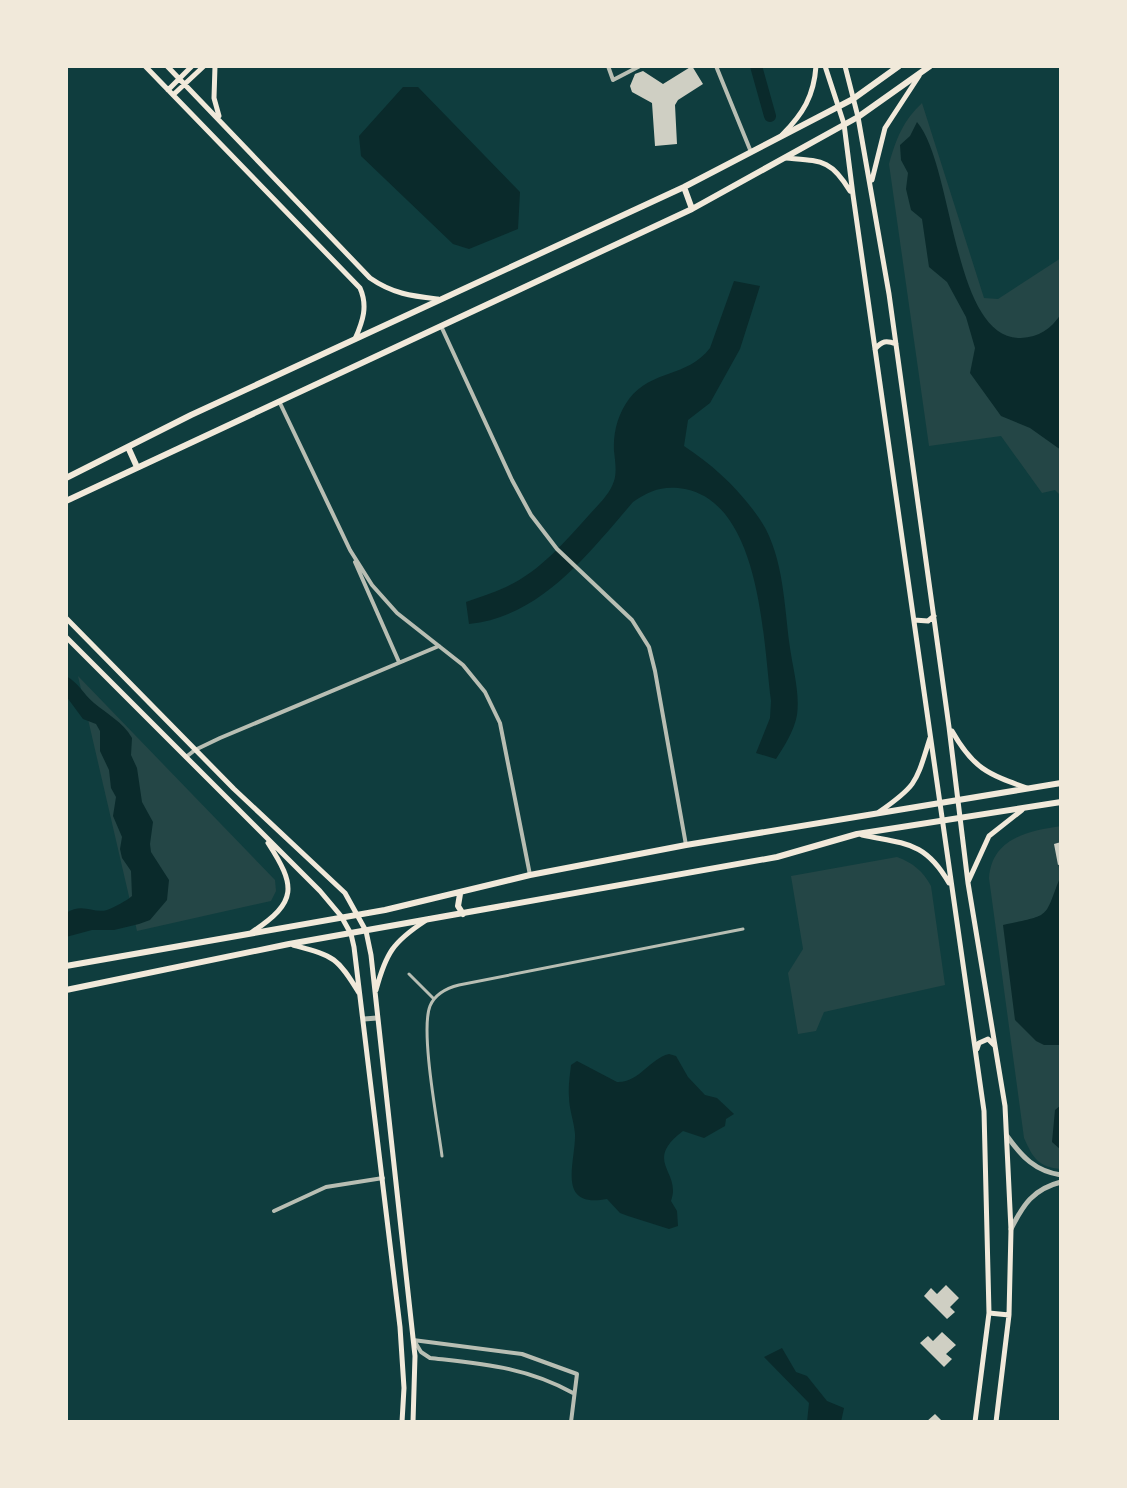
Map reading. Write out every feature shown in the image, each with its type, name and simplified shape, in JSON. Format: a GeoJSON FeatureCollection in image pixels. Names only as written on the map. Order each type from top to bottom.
{"type":"FeatureCollection","features":[{"type":"Feature","properties":{"kind":"main road"},"geometry":{"type":"LineString","coordinates":[[145,66],[360,288],[365,305],[362,324],[354,342]]}},
{"type":"Feature","properties":{"kind":"main road"},"geometry":{"type":"LineString","coordinates":[[167,66],[370,278],[400,295],[441,299]]}},
{"type":"Feature","properties":{"kind":"main road"},"geometry":{"type":"LineString","coordinates":[[182,82],[192,66]]}},
{"type":"Feature","properties":{"kind":"main road"},"geometry":{"type":"LineString","coordinates":[[171,93],[204,66]]}},
{"type":"Feature","properties":{"kind":"main road"},"geometry":{"type":"LineString","coordinates":[[215,66],[214,98],[221,121]]}},
{"type":"Feature","properties":{"kind":"main road"},"geometry":{"type":"LineString","coordinates":[[777,140],[805,109],[815,81],[816,66]]}},
{"type":"Feature","properties":{"kind":"main road"},"geometry":{"type":"LineString","coordinates":[[825,66],[844,124],[984,1111],[989,1313],[975,1422]]}},
{"type":"Feature","properties":{"kind":"main road"},"geometry":{"type":"LineString","coordinates":[[845,66],[871,185],[897,345],[968,883],[997,1051],[1007,1136],[1011,1230],[1009,1315],[996,1422]]}},
{"type":"Feature","properties":{"kind":"main road"},"geometry":{"type":"LineString","coordinates":[[66,478],[684,187],[839,107],[899,66]]}},
{"type":"Feature","properties":{"kind":"main road"},"geometry":{"type":"LineString","coordinates":[[66,501],[692,209],[858,117],[930,66]]}},
{"type":"Feature","properties":{"kind":"main road"},"geometry":{"type":"LineString","coordinates":[[871,185],[885,128],[919,76]]}},
{"type":"Feature","properties":{"kind":"main road"},"geometry":{"type":"LineString","coordinates":[[785,158],[826,162],[841,175],[853,195]]}},
{"type":"Feature","properties":{"kind":"main road"},"geometry":{"type":"LineString","coordinates":[[684,187],[692,209]]}},
{"type":"Feature","properties":{"kind":"main road"},"geometry":{"type":"LineString","coordinates":[[875,349],[881,342],[889,341],[897,345]]}},
{"type":"Feature","properties":{"kind":"main road"},"geometry":{"type":"LineString","coordinates":[[128,447],[137,467]]}},
{"type":"Feature","properties":{"kind":"main road"},"geometry":{"type":"LineString","coordinates":[[914,620],[928,621],[934,616]]}},
{"type":"Feature","properties":{"kind":"main road"},"geometry":{"type":"LineString","coordinates":[[66,618],[195,750],[345,893],[359,914],[366,931],[375,995],[413,1340],[413,1422]]}},
{"type":"Feature","properties":{"kind":"main road"},"geometry":{"type":"LineString","coordinates":[[66,637],[320,891],[341,916],[351,934],[362,997],[403,1358],[402,1422]]}},
{"type":"Feature","properties":{"kind":"main road"},"geometry":{"type":"LineString","coordinates":[[949,727],[966,756],[981,769],[1029,789]]}},
{"type":"Feature","properties":{"kind":"main road"},"geometry":{"type":"LineString","coordinates":[[879,812],[914,784],[932,733]]}},
{"type":"Feature","properties":{"kind":"main road"},"geometry":{"type":"LineString","coordinates":[[66,966],[359,914],[460,894],[530,875],[686,845],[1059,784],[1061,802],[857,834],[777,857],[289,944],[66,990]]}},
{"type":"Feature","properties":{"kind":"main road"},"geometry":{"type":"LineString","coordinates":[[968,883],[989,836],[1022,810]]}},
{"type":"Feature","properties":{"kind":"main road"},"geometry":{"type":"LineString","coordinates":[[252,932],[279,910],[287,897],[289,885],[284,868],[261,833]]}},
{"type":"Feature","properties":{"kind":"main road"},"geometry":{"type":"LineString","coordinates":[[857,834],[916,846],[932,859],[951,888]]}},
{"type":"Feature","properties":{"kind":"main road"},"geometry":{"type":"LineString","coordinates":[[460,894],[458,906],[463,914]]}},
{"type":"Feature","properties":{"kind":"main road"},"geometry":{"type":"LineString","coordinates":[[375,995],[383,963],[392,947],[425,921]]}},
{"type":"Feature","properties":{"kind":"main road"},"geometry":{"type":"LineString","coordinates":[[289,944],[334,958],[362,997]]}},
{"type":"Feature","properties":{"kind":"main road"},"geometry":{"type":"LineString","coordinates":[[976,1054],[979,1043],[988,1039],[997,1051]]}},
{"type":"Feature","properties":{"kind":"main road"},"geometry":{"type":"LineString","coordinates":[[989,1313],[1009,1315]]}},
{"type":"Feature","properties":{"kind":"street"},"geometry":{"type":"LineString","coordinates":[[608,66],[613,80],[640,66]]}},
{"type":"Feature","properties":{"kind":"street"},"geometry":{"type":"LineString","coordinates":[[716,66],[751,152]]}},
{"type":"Feature","properties":{"kind":"street"},"geometry":{"type":"LineString","coordinates":[[441,325],[520,497],[540,529],[632,620],[649,647],[686,845]]}},
{"type":"Feature","properties":{"kind":"street"},"geometry":{"type":"LineString","coordinates":[[279,401],[399,662]]}},
{"type":"Feature","properties":{"kind":"street"},"geometry":{"type":"LineString","coordinates":[[350,550],[372,585],[397,613],[463,665],[485,692],[500,723],[530,875]]}},
{"type":"Feature","properties":{"kind":"street"},"geometry":{"type":"LineString","coordinates":[[186,757],[195,750],[439,646]]}},
{"type":"Feature","properties":{"kind":"street"},"geometry":{"type":"LineString","coordinates":[[442,1156],[427,1038],[427,1019],[434,999],[450,987],[743,929]]}},
{"type":"Feature","properties":{"kind":"street"},"geometry":{"type":"LineString","coordinates":[[409,974],[434,999]]}},
{"type":"Feature","properties":{"kind":"street"},"geometry":{"type":"LineString","coordinates":[[364,1019],[377,1018]]}},
{"type":"Feature","properties":{"kind":"street"},"geometry":{"type":"LineString","coordinates":[[1007,1136],[1021,1156],[1034,1167],[1061,1175]]}},
{"type":"Feature","properties":{"kind":"street"},"geometry":{"type":"LineString","coordinates":[[274,1211],[326,1187],[383,1178]]}},
{"type":"Feature","properties":{"kind":"street"},"geometry":{"type":"LineString","coordinates":[[1011,1230],[1023,1206],[1036,1192],[1061,1182]]}},
{"type":"Feature","properties":{"kind":"street"},"geometry":{"type":"LineString","coordinates":[[413,1340],[522,1354],[577,1374],[571,1422]]}},
{"type":"Feature","properties":{"kind":"street"},"geometry":{"type":"LineString","coordinates":[[413,1340],[421,1352],[430,1358],[516,1368],[574,1393]]}},
{"type":"Feature","properties":{"kind":"shaded area"},"geometry":{"type":"Polygon","coordinates":[[[403,87],[418,87],[520,192],[518,229],[469,249],[453,244],[361,156],[359,136],[403,87]]]}},
{"type":"Feature","properties":{"kind":"shaded area"},"geometry":{"type":"Polygon","coordinates":[[[922,103],[984,298],[998,299],[1061,258],[1061,496],[1055,490],[1042,493],[1001,436],[929,446],[889,164],[901,131],[922,103]]]}},
{"type":"Feature","properties":{"kind":"shaded area"},"geometry":{"type":"Polygon","coordinates":[[[917,122],[929,144],[957,247],[981,311],[998,331],[1021,338],[1044,331],[1061,314],[1061,450],[1030,428],[1001,416],[970,373],[975,348],[966,317],[947,282],[929,267],[922,219],[911,210],[906,189],[908,173],[901,160],[900,145],[910,136],[917,122]]]}},
{"type":"Feature","properties":{"kind":"shaded area"},"geometry":{"type":"Polygon","coordinates":[[[734,281],[760,286],[740,349],[710,403],[688,420],[684,446],[715,469],[743,497],[759,518],[774,548],[782,581],[798,698],[794,727],[776,759],[756,753],[770,718],[771,701],[754,578],[744,547],[729,520],[710,500],[685,489],[664,488],[651,492],[633,502],[581,561],[541,596],[495,619],[469,624],[466,602],[506,587],[530,573],[561,546],[603,499],[615,477],[614,437],[625,405],[638,389],[691,364],[710,348],[734,281]]]}},
{"type":"Feature","properties":{"kind":"shaded area"},"geometry":{"type":"Polygon","coordinates":[[[66,676],[132,738],[131,755],[137,768],[142,802],[153,822],[151,852],[169,880],[167,900],[150,920],[114,930],[92,930],[66,937],[66,913],[78,908],[107,910],[132,896],[131,871],[122,858],[122,837],[113,816],[116,797],[100,751],[100,731],[96,724],[83,719],[66,696],[66,676]]]}},
{"type":"Feature","properties":{"kind":"shaded area"},"geometry":{"type":"Polygon","coordinates":[[[78,676],[275,880],[276,891],[271,901],[137,931],[78,676]]]}},
{"type":"Feature","properties":{"kind":"shaded area"},"geometry":{"type":"Polygon","coordinates":[[[1061,826],[1061,1169],[1037,1160],[1024,1138],[989,878],[992,864],[1004,845],[1025,834],[1061,826]]]}},
{"type":"Feature","properties":{"kind":"shaded area"},"geometry":{"type":"Polygon","coordinates":[[[897,857],[917,868],[931,886],[945,985],[824,1012],[816,1031],[798,1034],[788,973],[803,949],[791,876],[897,857]]]}},
{"type":"Feature","properties":{"kind":"shaded area"},"geometry":{"type":"Polygon","coordinates":[[[1061,875],[1061,1045],[1044,1045],[1015,1020],[1003,925],[1044,913],[1061,875]]]}},
{"type":"Feature","properties":{"kind":"shaded area"},"geometry":{"type":"Polygon","coordinates":[[[669,1054],[676,1056],[688,1077],[705,1095],[717,1098],[734,1114],[726,1119],[725,1126],[704,1138],[683,1131],[665,1151],[664,1159],[672,1182],[671,1201],[677,1211],[678,1226],[669,1229],[620,1213],[607,1199],[580,1197],[574,1190],[575,1134],[569,1089],[571,1065],[577,1061],[617,1082],[632,1079],[669,1054]]]}},
{"type":"Feature","properties":{"kind":"shaded area"},"geometry":{"type":"Polygon","coordinates":[[[1061,1105],[1061,1150],[1052,1142],[1055,1110],[1061,1105]]]}},
{"type":"Feature","properties":{"kind":"shaded area"},"geometry":{"type":"Polygon","coordinates":[[[782,1348],[796,1372],[807,1376],[827,1401],[844,1408],[841,1422],[807,1422],[809,1403],[764,1357],[782,1348]]]}},
{"type":"Feature","properties":{"kind":"building"},"geometry":{"type":"Polygon","coordinates":[[[692,66],[703,84],[675,105],[677,144],[655,146],[652,103],[632,92],[630,86],[635,74],[643,71],[663,84],[692,66]]]}},
{"type":"Feature","properties":{"kind":"building"},"geometry":{"type":"Polygon","coordinates":[[[1061,842],[1061,864],[1058,865],[1054,844],[1061,842]]]}},
{"type":"Feature","properties":{"kind":"building"},"geometry":{"type":"Polygon","coordinates":[[[946,1285],[959,1298],[950,1307],[955,1312],[947,1319],[924,1296],[931,1288],[937,1294],[946,1285]]]}},
{"type":"Feature","properties":{"kind":"building"},"geometry":{"type":"Polygon","coordinates":[[[942,1332],[956,1345],[946,1354],[952,1359],[944,1367],[920,1343],[928,1336],[933,1341],[942,1332]]]}},
{"type":"Feature","properties":{"kind":"building"},"geometry":{"type":"Polygon","coordinates":[[[935,1414],[943,1422],[926,1422],[935,1414]]]}},
{"type":"Feature","properties":{"kind":"waterway"},"geometry":{"type":"LineString","coordinates":[[756,66],[770,116]]}}]}
